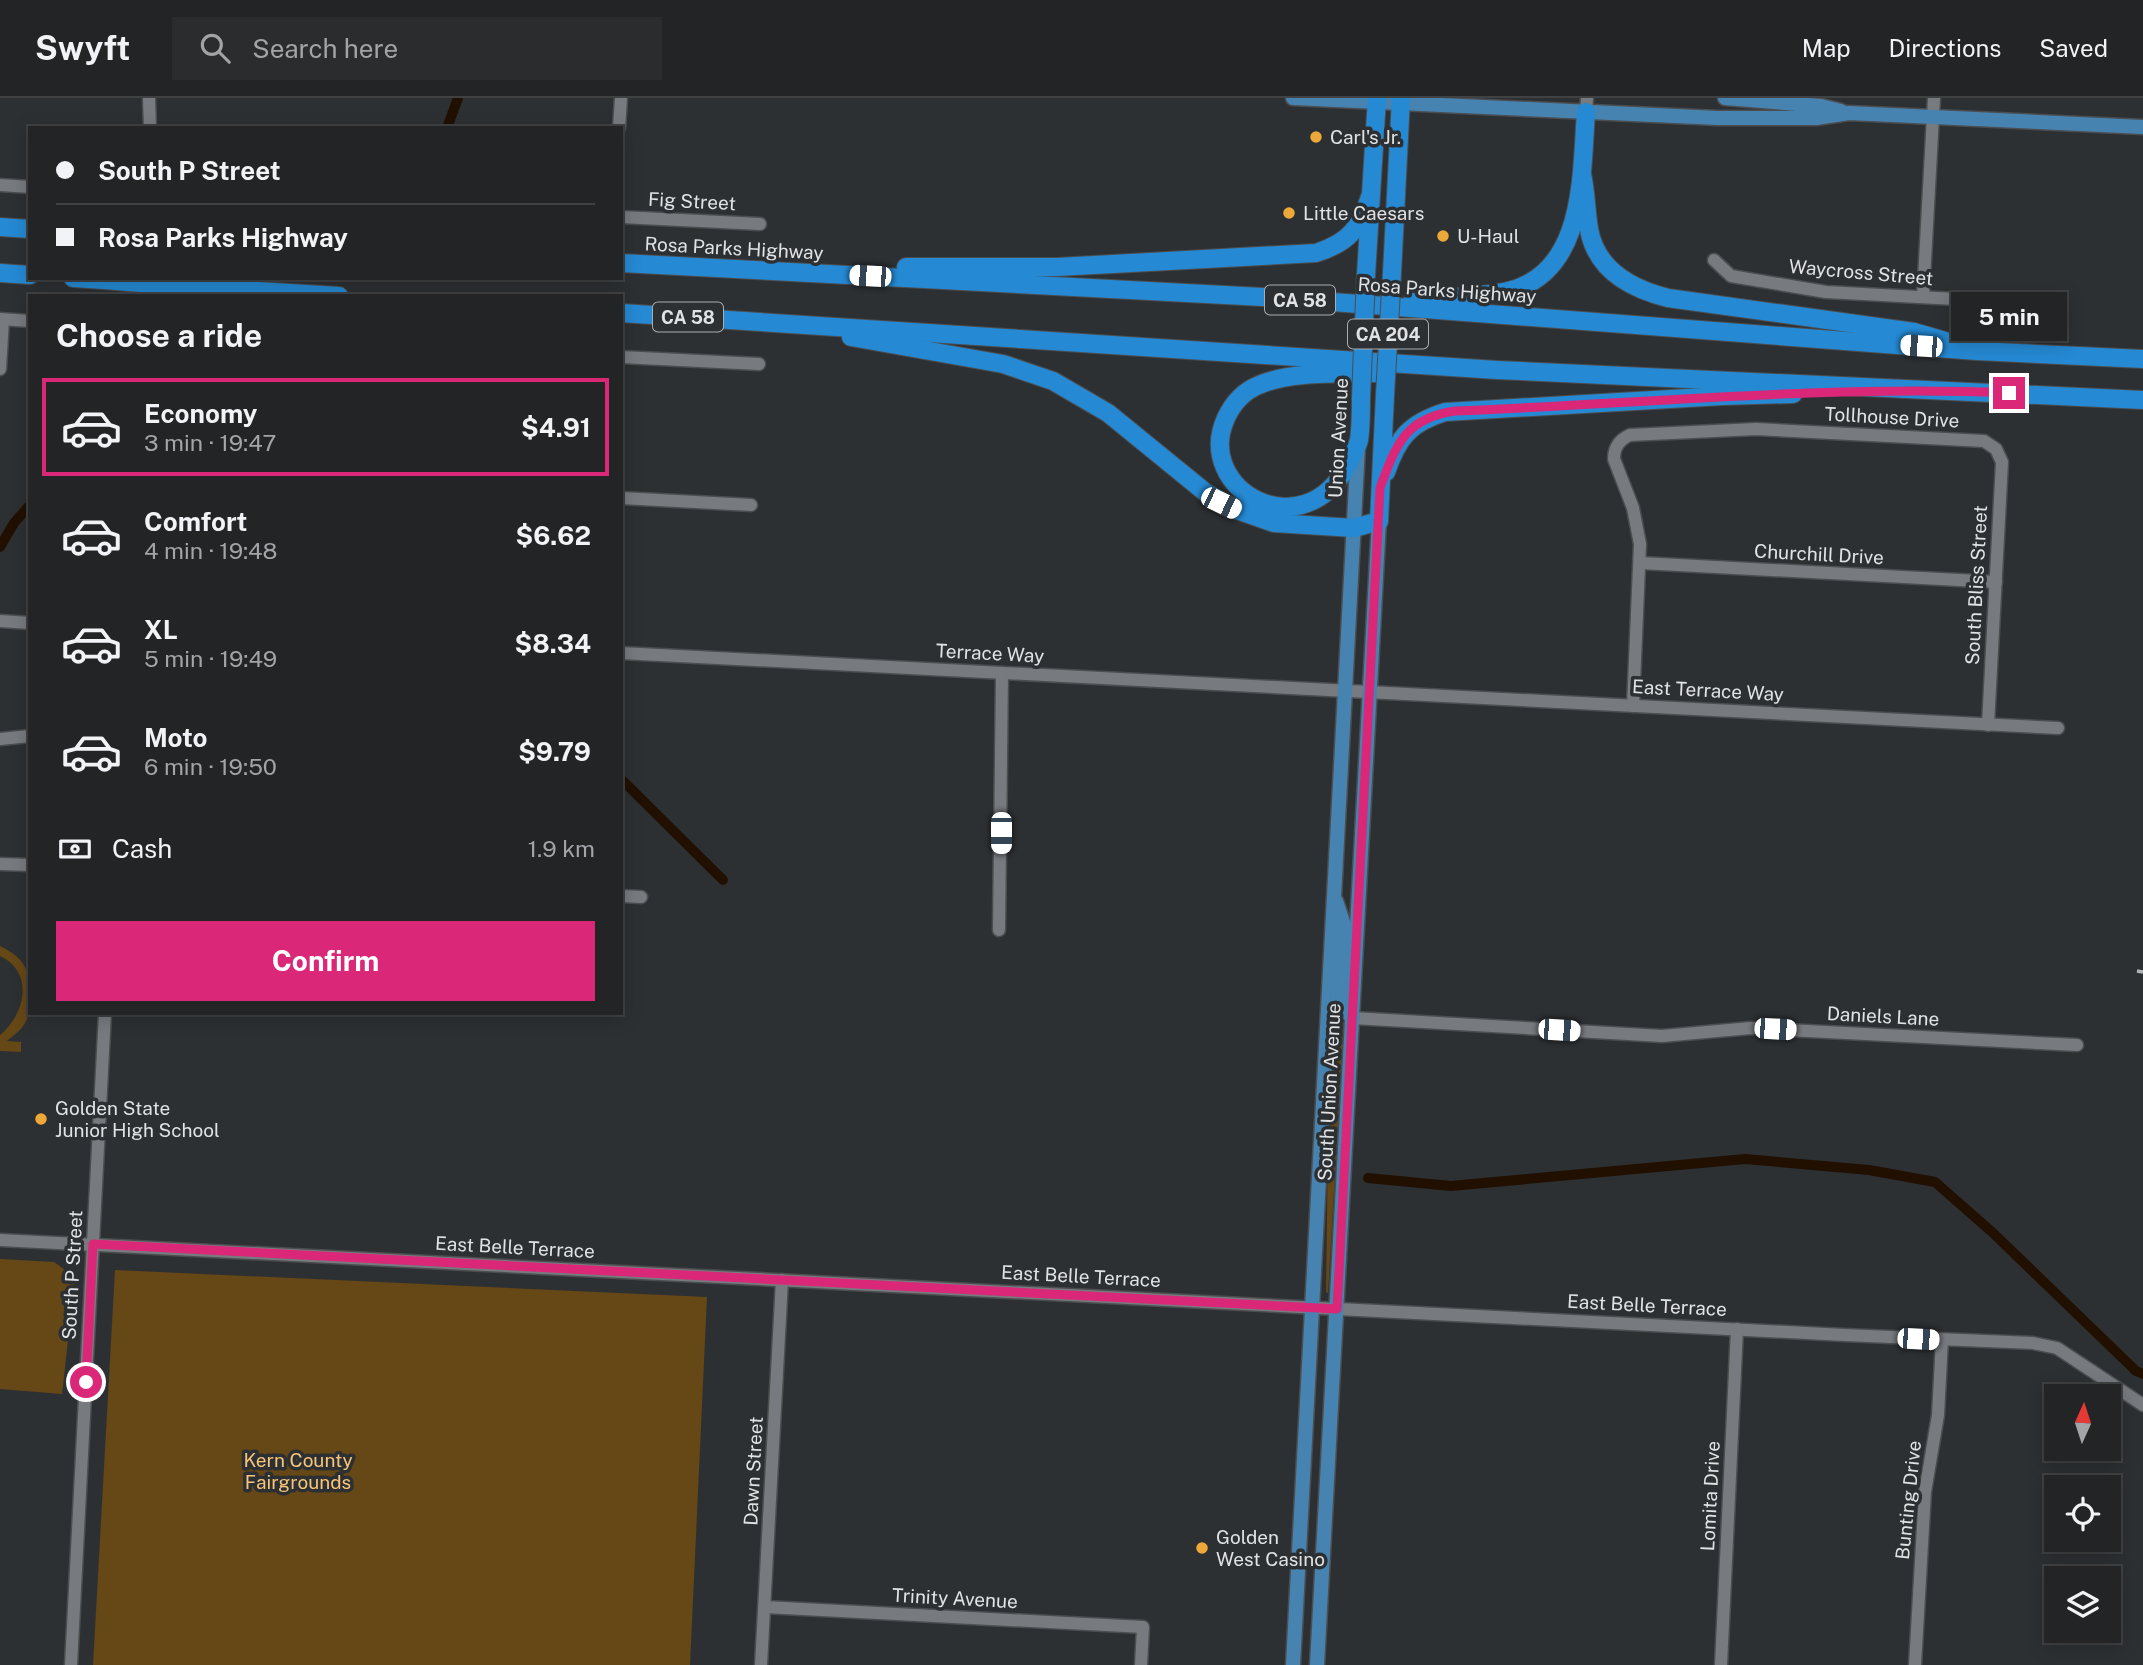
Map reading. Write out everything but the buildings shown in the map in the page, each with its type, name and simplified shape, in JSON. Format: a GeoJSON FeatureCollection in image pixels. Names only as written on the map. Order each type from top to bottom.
{"type":"FeatureCollection","features":[{"type":"Feature","properties":{"kind":"highway","name":"Union Avenue"},"geometry":{"type":"LineString","coordinates":[[1359,442],[1377,100]]}},
{"type":"Feature","properties":{"kind":"highway","name":"CA 204"},"geometry":{"type":"LineString","coordinates":[[1379,521],[1401,101]]}},
{"type":"Feature","properties":{"kind":"highway"},"geometry":{"type":"LineString","coordinates":[[1280,298],[1448,298],[1504,292],[1522,285],[1548,267],[1564,247],[1576,217],[1587,105]]}},
{"type":"Feature","properties":{"kind":"highway"},"geometry":{"type":"LineString","coordinates":[[1582,174],[1589,229],[1594,246],[1607,266],[1632,286],[1668,298],[1914,331],[1977,351]]}},
{"type":"Feature","properties":{"kind":"highway"},"geometry":{"type":"LineString","coordinates":[[764,270],[1057,267],[1305,255],[1330,249],[1354,232],[1362,221],[1371,194]]}},
{"type":"Feature","properties":{"kind":"highway"},"geometry":{"type":"LineString","coordinates":[[0,227],[28,229]]}},
{"type":"Feature","properties":{"kind":"highway","name":"Rosa Parks Highway"},"geometry":{"type":"LineString","coordinates":[[623,263],[1280,298],[1977,351],[2143,359]]}},
{"type":"Feature","properties":{"kind":"highway"},"geometry":{"type":"LineString","coordinates":[[0,273],[28,275]]}},
{"type":"Feature","properties":{"kind":"highway"},"geometry":{"type":"LineString","coordinates":[[94,280],[308,294]]}},
{"type":"Feature","properties":{"kind":"highway","name":"CA 58"},"geometry":{"type":"LineString","coordinates":[[623,313],[1497,370],[2143,400]]}},
{"type":"Feature","properties":{"kind":"highway"},"geometry":{"type":"LineString","coordinates":[[755,321],[977,358],[1028,371],[1081,396],[1108,413],[1205,492],[1229,506],[1274,523],[1354,528],[1379,521]]}},
{"type":"Feature","properties":{"kind":"highway"},"geometry":{"type":"LineString","coordinates":[[1359,442],[1343,473],[1328,492],[1308,503],[1295,506],[1270,506],[1248,494],[1230,476],[1221,454],[1222,432],[1234,404],[1264,382],[1291,377],[1341,374],[1497,370]]}},
{"type":"Feature","properties":{"kind":"highway"},"geometry":{"type":"LineString","coordinates":[[1380,488],[1392,456],[1408,430],[1424,419],[1446,412],[1722,396],[1955,391]]}},
{"type":"Feature","properties":{"kind":"main road"},"geometry":{"type":"LineString","coordinates":[[1293,98],[1587,105],[1718,118],[1816,118],[1849,113]]}},
{"type":"Feature","properties":{"kind":"main road"},"geometry":{"type":"LineString","coordinates":[[1725,98],[1821,106],[1849,113],[2143,127]]}},
{"type":"Feature","properties":{"kind":"main road","name":"Union Avenue"},"geometry":{"type":"LineString","coordinates":[[1354,528],[1359,442]]}},
{"type":"Feature","properties":{"kind":"main road","name":"South Union Avenue"},"geometry":{"type":"LineString","coordinates":[[1293,1665],[1334,896],[1379,521]]}},
{"type":"Feature","properties":{"kind":"main road","name":"South Union Avenue"},"geometry":{"type":"LineString","coordinates":[[1317,1665],[1353,1018],[1357,691],[1354,528]]}},
{"type":"Feature","properties":{"kind":"main road"},"geometry":{"type":"LineString","coordinates":[[1334,896],[1344,925],[1342,1003],[1344,1010],[1353,1018]]}},
{"type":"Feature","properties":{"kind":"street"},"geometry":{"type":"LineString","coordinates":[[149,98],[150,126]]}},
{"type":"Feature","properties":{"kind":"street"},"geometry":{"type":"LineString","coordinates":[[619,126],[621,98]]}},
{"type":"Feature","properties":{"kind":"street"},"geometry":{"type":"LineString","coordinates":[[1923,297],[1934,98]]}},
{"type":"Feature","properties":{"kind":"street"},"geometry":{"type":"LineString","coordinates":[[0,185],[28,187]]}},
{"type":"Feature","properties":{"kind":"street","name":"Fig Street"},"geometry":{"type":"LineString","coordinates":[[623,217],[760,224]]}},
{"type":"Feature","properties":{"kind":"street","name":"Waycross Street"},"geometry":{"type":"LineString","coordinates":[[1714,260],[1731,276],[1826,292],[2011,302]]}},
{"type":"Feature","properties":{"kind":"street"},"geometry":{"type":"LineString","coordinates":[[0,369],[1,319],[28,321]]}},
{"type":"Feature","properties":{"kind":"street"},"geometry":{"type":"LineString","coordinates":[[623,357],[759,365]]}},
{"type":"Feature","properties":{"kind":"street","name":"Tollhouse Drive"},"geometry":{"type":"LineString","coordinates":[[1641,564],[1638,527],[1614,459],[1618,443],[1630,435],[1756,429],[1984,442],[1996,449]]}},
{"type":"Feature","properties":{"kind":"street","name":"South Bliss Street"},"geometry":{"type":"LineString","coordinates":[[1988,724],[2002,462],[1996,449]]}},
{"type":"Feature","properties":{"kind":"street"},"geometry":{"type":"LineString","coordinates":[[623,498],[751,505]]}},
{"type":"Feature","properties":{"kind":"street"},"geometry":{"type":"LineString","coordinates":[[1633,706],[1641,564]]}},
{"type":"Feature","properties":{"kind":"street","name":"Churchill Drive"},"geometry":{"type":"LineString","coordinates":[[1641,564],[1996,582]]}},
{"type":"Feature","properties":{"kind":"street"},"geometry":{"type":"LineString","coordinates":[[0,621],[28,623]]}},
{"type":"Feature","properties":{"kind":"street","name":"Terrace Way"},"geometry":{"type":"LineString","coordinates":[[623,653],[1357,691]]}},
{"type":"Feature","properties":{"kind":"street"},"geometry":{"type":"LineString","coordinates":[[999,930],[1002,673]]}},
{"type":"Feature","properties":{"kind":"street","name":"East Terrace Way"},"geometry":{"type":"LineString","coordinates":[[1357,691],[2058,728]]}},
{"type":"Feature","properties":{"kind":"street"},"geometry":{"type":"LineString","coordinates":[[0,739],[28,736]]}},
{"type":"Feature","properties":{"kind":"street"},"geometry":{"type":"LineString","coordinates":[[0,864],[28,866]]}},
{"type":"Feature","properties":{"kind":"street"},"geometry":{"type":"LineString","coordinates":[[623,896],[641,897]]}},
{"type":"Feature","properties":{"kind":"street","name":"South P Street"},"geometry":{"type":"LineString","coordinates":[[71,1665],[105,1015]]}},
{"type":"Feature","properties":{"kind":"street","name":"Daniels Lane"},"geometry":{"type":"LineString","coordinates":[[1353,1018],[1661,1037],[1751,1028],[2077,1045]]}},
{"type":"Feature","properties":{"kind":"street","name":"East Belle Terrace"},"geometry":{"type":"LineString","coordinates":[[0,1240],[2033,1343],[2057,1348],[2143,1405]]}},
{"type":"Feature","properties":{"kind":"street","name":"Dawn Street"},"geometry":{"type":"LineString","coordinates":[[761,1665],[782,1280]]}},
{"type":"Feature","properties":{"kind":"street","name":"Lomita Drive"},"geometry":{"type":"LineString","coordinates":[[1721,1665],[1737,1329]]}},
{"type":"Feature","properties":{"kind":"street","name":"Bunting Drive"},"geometry":{"type":"LineString","coordinates":[[1915,1665],[1925,1492],[1938,1415],[1942,1340]]}},
{"type":"Feature","properties":{"kind":"street","name":"Trinity Avenue"},"geometry":{"type":"LineString","coordinates":[[765,1607],[1143,1627],[1141,1665]]}},
{"type":"Feature","properties":{"kind":"green space"},"geometry":{"type":"Polygon","coordinates":[[[0,946],[21,961],[28,974],[28,1017],[7,1041],[21,1042],[21,1052],[0,1051],[0,1035],[9,1027],[20,1005],[22,983],[11,963],[0,956],[0,946]]]}},
{"type":"Feature","properties":{"kind":"green space"},"geometry":{"type":"Polygon","coordinates":[[[1338,992],[1338,1012],[1344,1023],[1328,1293],[1328,1144],[1338,992]]]}},
{"type":"Feature","properties":{"kind":"green space"},"geometry":{"type":"Polygon","coordinates":[[[0,1259],[54,1262],[75,1277],[62,1394],[0,1389],[0,1259]]]}},
{"type":"Feature","properties":{"kind":"green space","name":"Kern County Fairgrounds"},"geometry":{"type":"Polygon","coordinates":[[[115,1270],[707,1297],[690,1665],[93,1665],[115,1270]]]}},
{"type":"Feature","properties":{"kind":"waterway"},"geometry":{"type":"LineString","coordinates":[[448,126],[458,98]]}},
{"type":"Feature","properties":{"kind":"waterway"},"geometry":{"type":"LineString","coordinates":[[0,547],[14,523],[28,507]]}},
{"type":"Feature","properties":{"kind":"waterway"},"geometry":{"type":"LineString","coordinates":[[623,781],[723,880]]}},
{"type":"Feature","properties":{"kind":"waterway"},"geometry":{"type":"LineString","coordinates":[[1368,1178],[1451,1186],[1745,1159],[1869,1170],[1935,1182],[1992,1232],[2136,1371],[2143,1374]]}},
{"type":"Feature","properties":{"kind":"railway"},"geometry":{"type":"LineString","coordinates":[[2137,971],[2143,972]]}},
{"type":"Feature","properties":{"kind":"place","name":"Carl's Jr."},"geometry":{"type":"Point","coordinates":[1316,137]}},
{"type":"Feature","properties":{"kind":"place","name":"Little Caesars"},"geometry":{"type":"Point","coordinates":[1289,213]}},
{"type":"Feature","properties":{"kind":"place","name":"U-Haul"},"geometry":{"type":"Point","coordinates":[1443,236]}},
{"type":"Feature","properties":{"kind":"place","name":"Golden State Junior High School"},"geometry":{"type":"Point","coordinates":[41,1119]}},
{"type":"Feature","properties":{"kind":"place","name":"Golden West Casino"},"geometry":{"type":"Point","coordinates":[1202,1548]}},
{"type":"Feature","properties":{"kind":"route"},"geometry":{"type":"LineString","coordinates":[[86,1382],[93,1244],[1337,1309],[1380,488],[1398,443],[1408,430],[1424,419],[1455,411],[1722,396],[1955,391],[2009,393]]}}]}
